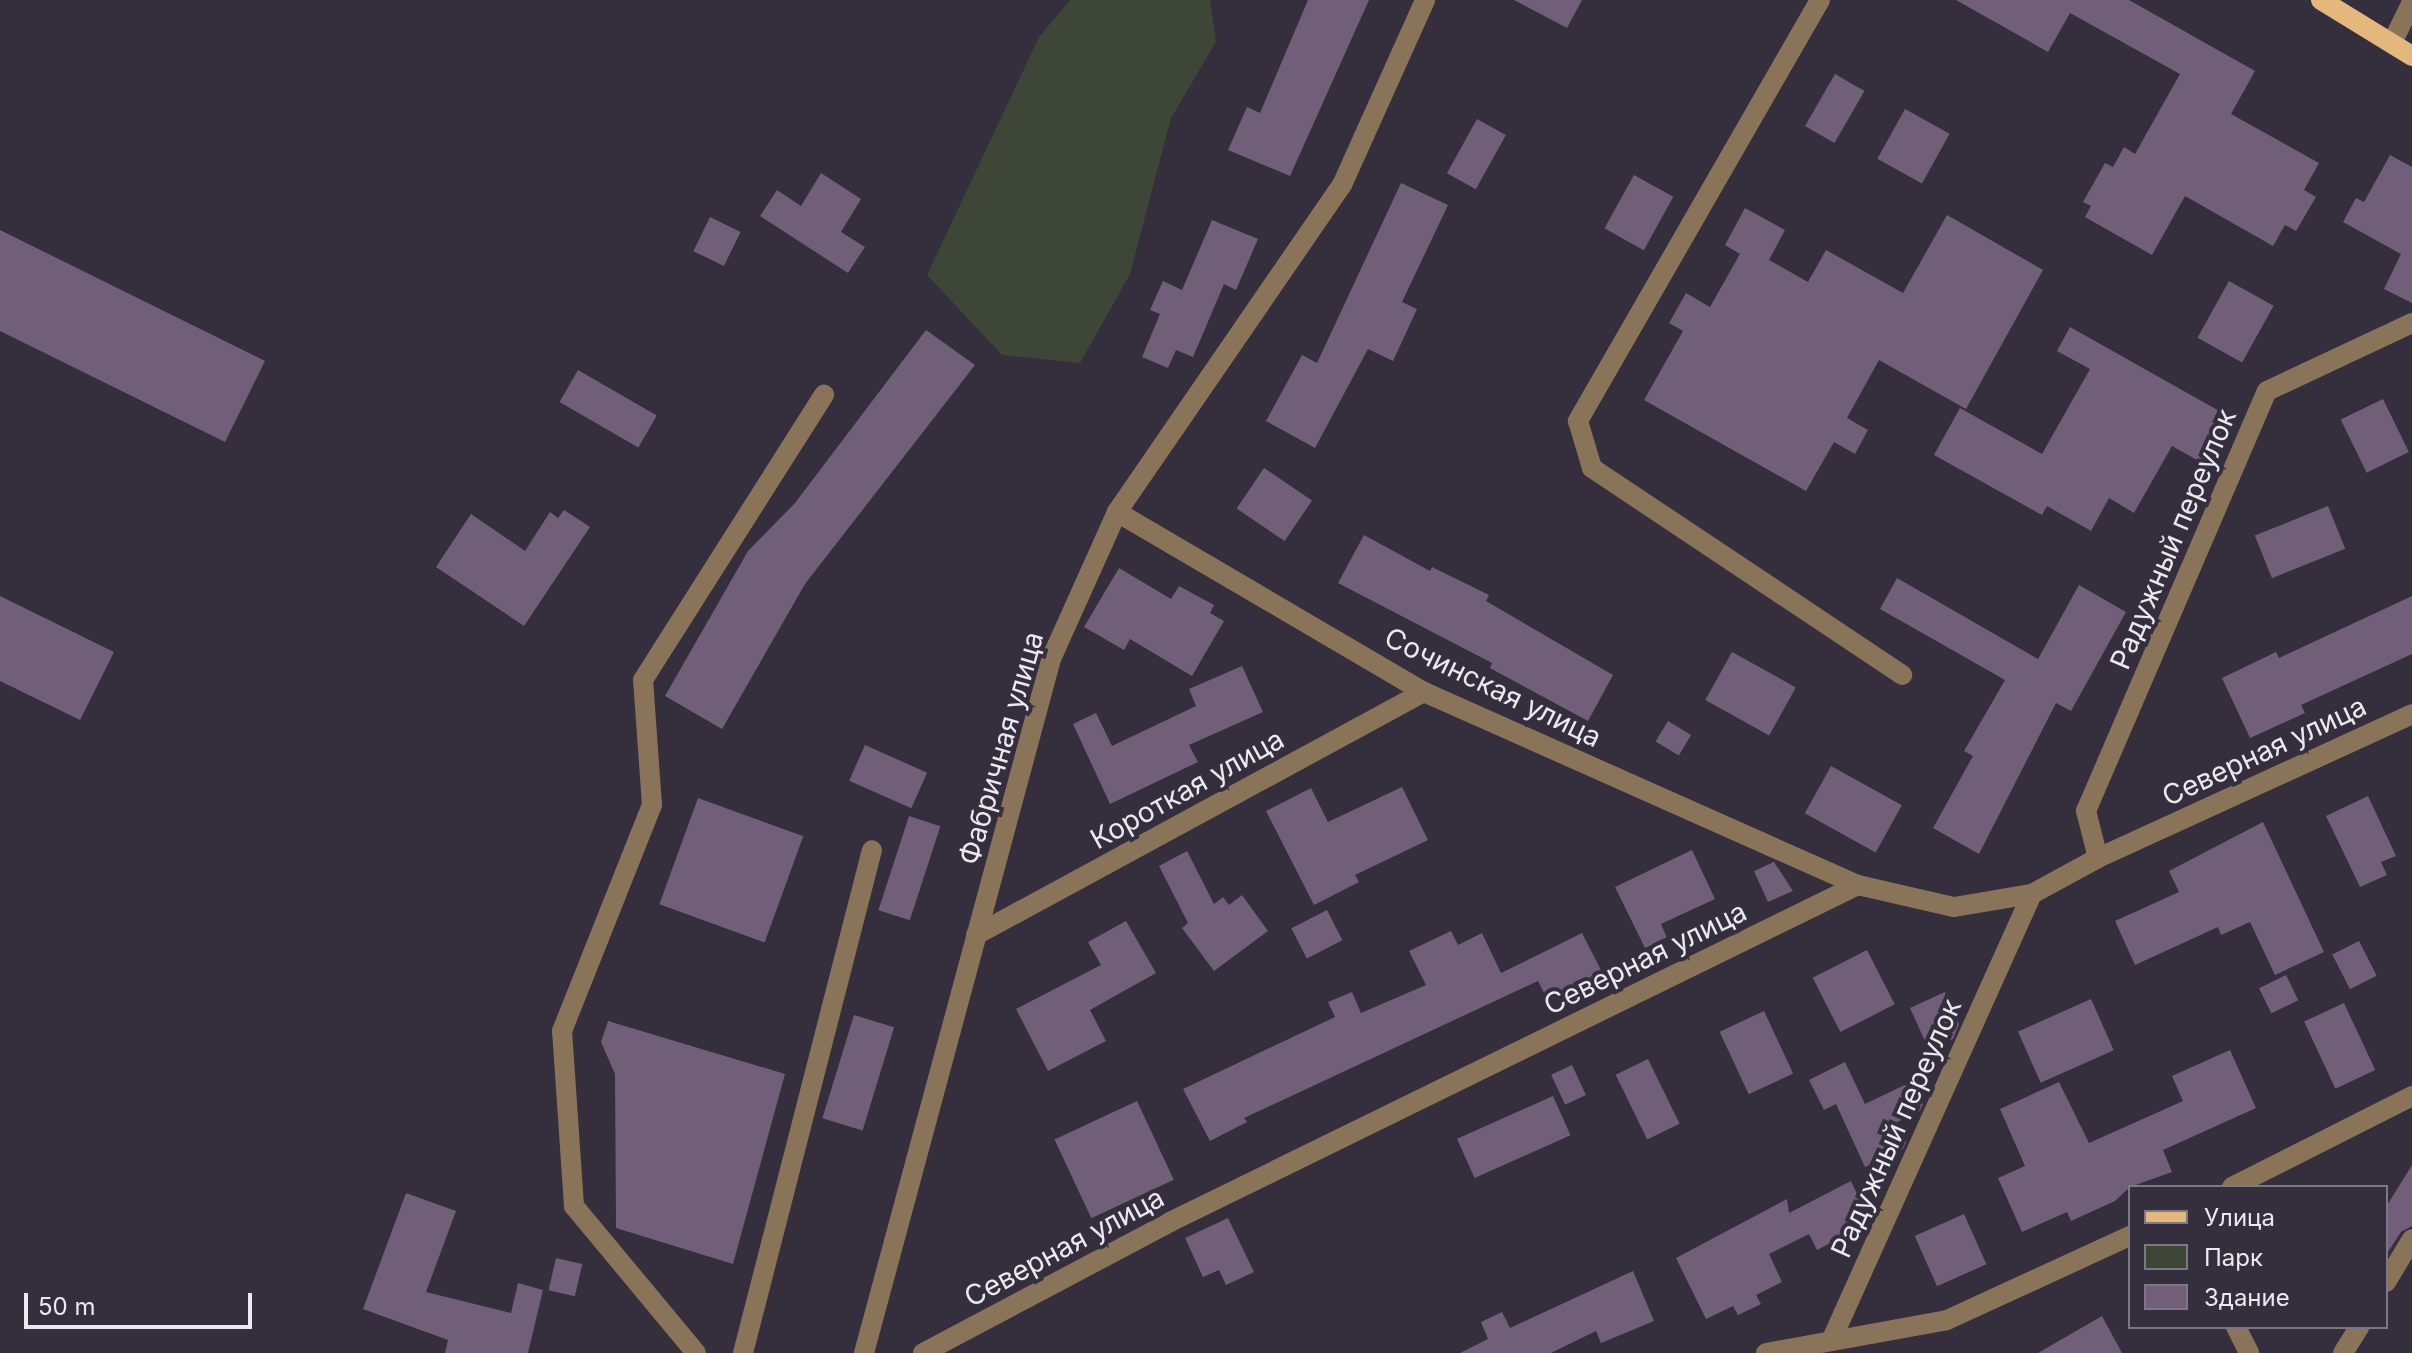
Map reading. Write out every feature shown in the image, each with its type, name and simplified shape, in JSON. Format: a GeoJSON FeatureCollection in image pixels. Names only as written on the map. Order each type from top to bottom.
{"type":"FeatureCollection","features":[{"type":"Feature","properties":{"kind":"main road"},"geometry":{"type":"LineString","coordinates":[[2321,0],[2412,56]]}},
{"type":"Feature","properties":{"kind":"street","name":"Фабричная улица"},"geometry":{"type":"LineString","coordinates":[[864,1353],[1051,659],[1117,512],[1342,185],[1425,0]]}},
{"type":"Feature","properties":{"kind":"street"},"geometry":{"type":"LineString","coordinates":[[1820,0],[1578,421],[1592,468],[1902,675]]}},
{"type":"Feature","properties":{"kind":"street"},"geometry":{"type":"LineString","coordinates":[[2392,43],[2412,2]]}},
{"type":"Feature","properties":{"kind":"street","name":"Радужный переулок"},"geometry":{"type":"LineString","coordinates":[[2098,858],[2086,811],[2267,391],[2412,323]]}},
{"type":"Feature","properties":{"kind":"street"},"geometry":{"type":"LineString","coordinates":[[696,1353],[574,1206],[562,1031],[652,805],[643,680],[824,395]]}},
{"type":"Feature","properties":{"kind":"street","name":"Сочинская улица"},"geometry":{"type":"LineString","coordinates":[[1117,512],[1424,692],[1858,885]]}},
{"type":"Feature","properties":{"kind":"street","name":"Короткая улица"},"geometry":{"type":"LineString","coordinates":[[976,935],[1424,692]]}},
{"type":"Feature","properties":{"kind":"street","name":"Северная улица"},"geometry":{"type":"LineString","coordinates":[[923,1353],[1185,1215],[1858,885],[1954,907],[2032,894],[2098,858],[2412,714]]}},
{"type":"Feature","properties":{"kind":"street"},"geometry":{"type":"LineString","coordinates":[[743,1353],[872,850]]}},
{"type":"Feature","properties":{"kind":"street","name":"Радужный переулок"},"geometry":{"type":"LineString","coordinates":[[1831,1341],[2032,894]]}},
{"type":"Feature","properties":{"kind":"street"},"geometry":{"type":"LineString","coordinates":[[2236,1185],[2412,1096]]}},
{"type":"Feature","properties":{"kind":"street"},"geometry":{"type":"LineString","coordinates":[[1766,1353],[1947,1320],[2128,1237]]}},
{"type":"Feature","properties":{"kind":"street"},"geometry":{"type":"LineString","coordinates":[[2388,1279],[2412,1239]]}},
{"type":"Feature","properties":{"kind":"street"},"geometry":{"type":"LineString","coordinates":[[2237,1329],[2249,1353]]}},
{"type":"Feature","properties":{"kind":"street"},"geometry":{"type":"LineString","coordinates":[[2343,1353],[2358,1329]]}},
{"type":"Feature","properties":{"kind":"green space"},"geometry":{"type":"Polygon","coordinates":[[[1070,0],[1210,0],[1216,42],[1171,118],[1130,274],[1080,363],[1002,355],[927,275],[1039,37],[1070,0]]]}},
{"type":"Feature","properties":{"kind":"building"},"geometry":{"type":"Polygon","coordinates":[[[1308,0],[1369,0],[1290,176],[1228,150],[1247,107],[1260,113],[1308,0]]]}},
{"type":"Feature","properties":{"kind":"building"},"geometry":{"type":"Polygon","coordinates":[[[1514,0],[1582,0],[1567,28],[1514,0]]]}},
{"type":"Feature","properties":{"kind":"building"},"geometry":{"type":"Polygon","coordinates":[[[1956,0],[2129,0],[2255,71],[2231,114],[2319,163],[2304,190],[2316,197],[2296,231],[2285,225],[2273,246],[2185,196],[2152,255],[2085,217],[2091,206],[2083,202],[2105,163],[2113,167],[2124,147],[2135,154],[2180,74],[2070,13],[2048,52],[1956,0]]]}},
{"type":"Feature","properties":{"kind":"building"},"geometry":{"type":"Polygon","coordinates":[[[1835,74],[1864,91],[1834,143],[1805,126],[1835,74]]]}},
{"type":"Feature","properties":{"kind":"building"},"geometry":{"type":"Polygon","coordinates":[[[1905,109],[1950,134],[1922,184],[1877,159],[1905,109]]]}},
{"type":"Feature","properties":{"kind":"building"},"geometry":{"type":"Polygon","coordinates":[[[1477,119],[1506,135],[1476,189],[1447,173],[1477,119]]]}},
{"type":"Feature","properties":{"kind":"building"},"geometry":{"type":"Polygon","coordinates":[[[2390,155],[2412,167],[2412,303],[2384,289],[2401,254],[2343,222],[2356,198],[2364,202],[2390,155]]]}},
{"type":"Feature","properties":{"kind":"building"},"geometry":{"type":"Polygon","coordinates":[[[821,173],[861,199],[841,232],[865,247],[848,273],[760,216],[777,190],[801,206],[821,173]]]}},
{"type":"Feature","properties":{"kind":"building"},"geometry":{"type":"Polygon","coordinates":[[[1634,175],[1673,197],[1644,250],[1604,228],[1634,175]]]}},
{"type":"Feature","properties":{"kind":"building"},"geometry":{"type":"Polygon","coordinates":[[[1401,183],[1448,205],[1402,302],[1417,309],[1393,361],[1368,349],[1315,448],[1266,421],[1302,355],[1317,363],[1401,183]]]}},
{"type":"Feature","properties":{"kind":"building"},"geometry":{"type":"Polygon","coordinates":[[[1745,208],[1785,230],[1769,260],[1808,282],[1826,250],[1903,293],[1947,215],[2043,270],[1966,409],[1879,360],[1847,418],[1868,430],[1855,454],[1834,442],[1806,491],[1644,400],[1683,331],[1669,323],[1686,293],[1710,307],[1740,254],[1725,245],[1745,208]]]}},
{"type":"Feature","properties":{"kind":"building"},"geometry":{"type":"Polygon","coordinates":[[[710,217],[741,232],[724,266],[693,251],[710,217]]]}},
{"type":"Feature","properties":{"kind":"building"},"geometry":{"type":"Polygon","coordinates":[[[1212,220],[1258,239],[1236,290],[1224,284],[1193,357],[1176,350],[1168,368],[1142,357],[1160,314],[1150,310],[1163,281],[1182,290],[1212,220]]]}},
{"type":"Feature","properties":{"kind":"building"},"geometry":{"type":"Polygon","coordinates":[[[0,230],[265,361],[225,442],[0,331],[0,230]]]}},
{"type":"Feature","properties":{"kind":"building"},"geometry":{"type":"Polygon","coordinates":[[[2229,281],[2274,306],[2242,363],[2197,338],[2229,281]]]}},
{"type":"Feature","properties":{"kind":"building"},"geometry":{"type":"Polygon","coordinates":[[[2070,327],[2230,417],[2204,464],[2172,446],[2134,513],[2109,498],[2091,531],[2047,506],[2042,515],[1934,455],[1960,408],[2042,454],[2090,369],[2057,351],[2070,327]]]}},
{"type":"Feature","properties":{"kind":"building"},"geometry":{"type":"Polygon","coordinates":[[[926,330],[975,365],[805,584],[722,729],[665,696],[748,551],[795,503],[926,330]]]}},
{"type":"Feature","properties":{"kind":"building"},"geometry":{"type":"Polygon","coordinates":[[[578,370],[657,416],[638,448],[560,402],[578,370]]]}},
{"type":"Feature","properties":{"kind":"building"},"geometry":{"type":"Polygon","coordinates":[[[2383,399],[2409,452],[2367,473],[2341,420],[2383,399]]]}},
{"type":"Feature","properties":{"kind":"building"},"geometry":{"type":"Polygon","coordinates":[[[1264,468],[1312,500],[1285,541],[1237,509],[1264,468]]]}},
{"type":"Feature","properties":{"kind":"building"},"geometry":{"type":"Polygon","coordinates":[[[2328,506],[2345,549],[2272,578],[2255,536],[2328,506]]]}},
{"type":"Feature","properties":{"kind":"building"},"geometry":{"type":"Polygon","coordinates":[[[564,510],[590,527],[524,626],[436,567],[471,514],[525,551],[550,512],[558,518],[564,510]]]}},
{"type":"Feature","properties":{"kind":"building"},"geometry":{"type":"Polygon","coordinates":[[[1364,535],[1430,571],[1432,567],[1489,595],[1486,601],[1613,675],[1588,721],[1490,668],[1492,663],[1338,583],[1364,535]]]}},
{"type":"Feature","properties":{"kind":"building"},"geometry":{"type":"Polygon","coordinates":[[[1119,568],[1171,599],[1179,586],[1214,605],[1210,613],[1224,621],[1192,676],[1130,639],[1124,650],[1084,627],[1119,568]]]}},
{"type":"Feature","properties":{"kind":"building"},"geometry":{"type":"Polygon","coordinates":[[[1897,578],[2038,659],[2079,585],[2126,612],[2071,711],[2056,703],[1979,854],[1933,828],[1973,756],[1964,751],[2005,680],[1880,609],[1897,578]]]}},
{"type":"Feature","properties":{"kind":"building"},"geometry":{"type":"Polygon","coordinates":[[[0,596],[114,652],[80,720],[0,681],[0,596]]]}},
{"type":"Feature","properties":{"kind":"building"},"geometry":{"type":"Polygon","coordinates":[[[2412,596],[2412,654],[2301,705],[2305,713],[2250,738],[2222,678],[2276,652],[2279,658],[2412,596]]]}},
{"type":"Feature","properties":{"kind":"building"},"geometry":{"type":"Polygon","coordinates":[[[1732,652],[1796,687],[1769,735],[1705,700],[1732,652]]]}},
{"type":"Feature","properties":{"kind":"building"},"geometry":{"type":"Polygon","coordinates":[[[1242,666],[1263,712],[1189,745],[1198,762],[1110,804],[1073,724],[1096,713],[1112,746],[1196,706],[1189,689],[1242,666]]]}},
{"type":"Feature","properties":{"kind":"building"},"geometry":{"type":"Polygon","coordinates":[[[1668,721],[1691,735],[1679,755],[1656,742],[1668,721]]]}},
{"type":"Feature","properties":{"kind":"building"},"geometry":{"type":"Polygon","coordinates":[[[865,745],[927,773],[911,808],[849,781],[865,745]]]}},
{"type":"Feature","properties":{"kind":"building"},"geometry":{"type":"Polygon","coordinates":[[[1831,766],[1902,805],[1876,852],[1805,813],[1831,766]]]}},
{"type":"Feature","properties":{"kind":"building"},"geometry":{"type":"Polygon","coordinates":[[[1402,787],[1428,840],[1355,875],[1359,882],[1314,905],[1266,811],[1311,788],[1328,822],[1402,787]]]}},
{"type":"Feature","properties":{"kind":"building"},"geometry":{"type":"Polygon","coordinates":[[[2368,796],[2396,856],[2381,862],[2387,875],[2360,887],[2326,816],[2368,796]]]}},
{"type":"Feature","properties":{"kind":"building"},"geometry":{"type":"Polygon","coordinates":[[[698,798],[803,836],[765,942],[659,904],[698,798]]]}},
{"type":"Feature","properties":{"kind":"building"},"geometry":{"type":"Polygon","coordinates":[[[909,816],[940,826],[910,920],[878,910],[909,816]]]}},
{"type":"Feature","properties":{"kind":"building"},"geometry":{"type":"Polygon","coordinates":[[[2263,822],[2324,952],[2275,975],[2250,922],[2221,935],[2218,927],[2135,965],[2115,921],[2179,892],[2169,871],[2263,822]]]}},
{"type":"Feature","properties":{"kind":"building"},"geometry":{"type":"Polygon","coordinates":[[[1692,850],[1715,899],[1661,924],[1667,938],[1645,948],[1615,887],[1692,850]]]}},
{"type":"Feature","properties":{"kind":"building"},"geometry":{"type":"Polygon","coordinates":[[[1187,851],[1214,904],[1223,897],[1229,905],[1242,895],[1268,931],[1214,971],[1182,928],[1188,923],[1159,866],[1187,851]]]}},
{"type":"Feature","properties":{"kind":"building"},"geometry":{"type":"Polygon","coordinates":[[[1774,862],[1793,891],[1768,902],[1754,871],[1774,862]]]}},
{"type":"Feature","properties":{"kind":"building"},"geometry":{"type":"Polygon","coordinates":[[[1327,910],[1342,940],[1307,958],[1291,928],[1327,910]]]}},
{"type":"Feature","properties":{"kind":"building"},"geometry":{"type":"Polygon","coordinates":[[[1126,921],[1156,973],[1090,1010],[1106,1041],[1048,1071],[1016,1009],[1101,965],[1088,942],[1126,921]]]}},
{"type":"Feature","properties":{"kind":"building"},"geometry":{"type":"Polygon","coordinates":[[[1451,931],[1458,945],[1482,933],[1501,973],[1582,933],[1603,974],[1548,1001],[1538,981],[1244,1118],[1247,1122],[1210,1141],[1183,1089],[1335,1017],[1328,1002],[1352,992],[1361,1013],[1426,985],[1409,951],[1451,931]]]}},
{"type":"Feature","properties":{"kind":"building"},"geometry":{"type":"Polygon","coordinates":[[[2359,941],[2377,976],[2350,989],[2332,955],[2359,941]]]}},
{"type":"Feature","properties":{"kind":"building"},"geometry":{"type":"Polygon","coordinates":[[[1867,950],[1895,1004],[1840,1032],[1813,978],[1867,950]]]}},
{"type":"Feature","properties":{"kind":"building"},"geometry":{"type":"Polygon","coordinates":[[[2286,975],[2298,1000],[2271,1013],[2259,988],[2286,975]]]}},
{"type":"Feature","properties":{"kind":"building"},"geometry":{"type":"Polygon","coordinates":[[[1945,992],[1959,1024],[1953,1039],[1929,1050],[1910,1008],[1945,992]]]}},
{"type":"Feature","properties":{"kind":"building"},"geometry":{"type":"Polygon","coordinates":[[[2091,999],[2114,1050],[2041,1083],[2018,1032],[2091,999]]]}},
{"type":"Feature","properties":{"kind":"building"},"geometry":{"type":"Polygon","coordinates":[[[2344,1003],[2375,1070],[2335,1089],[2304,1022],[2344,1003]]]}},
{"type":"Feature","properties":{"kind":"building"},"geometry":{"type":"Polygon","coordinates":[[[1764,1011],[1793,1074],[1749,1094],[1720,1032],[1764,1011]]]}},
{"type":"Feature","properties":{"kind":"building"},"geometry":{"type":"Polygon","coordinates":[[[854,1015],[894,1027],[863,1131],[822,1118],[854,1015]]]}},
{"type":"Feature","properties":{"kind":"building"},"geometry":{"type":"Polygon","coordinates":[[[608,1021],[785,1074],[733,1264],[616,1228],[615,1074],[601,1042],[608,1021]]]}},
{"type":"Feature","properties":{"kind":"building"},"geometry":{"type":"Polygon","coordinates":[[[2230,1050],[2256,1108],[2163,1150],[2172,1172],[2128,1185],[2128,1189],[2115,1201],[2071,1221],[2067,1212],[2022,1232],[1998,1178],[2025,1166],[2000,1109],[2059,1082],[2089,1143],[2183,1101],[2172,1076],[2230,1050]]]}},
{"type":"Feature","properties":{"kind":"building"},"geometry":{"type":"Polygon","coordinates":[[[1648,1059],[1680,1124],[1647,1139],[1616,1075],[1648,1059]]]}},
{"type":"Feature","properties":{"kind":"building"},"geometry":{"type":"Polygon","coordinates":[[[1845,1062],[1865,1104],[1913,1081],[1923,1104],[1920,1111],[1897,1122],[1906,1142],[1903,1149],[1865,1167],[1836,1104],[1824,1110],[1809,1080],[1845,1062]]]}},
{"type":"Feature","properties":{"kind":"building"},"geometry":{"type":"Polygon","coordinates":[[[1572,1065],[1586,1095],[1565,1105],[1551,1075],[1572,1065]]]}},
{"type":"Feature","properties":{"kind":"building"},"geometry":{"type":"Polygon","coordinates":[[[1553,1096],[1570,1135],[1475,1178],[1457,1139],[1553,1096]]]}},
{"type":"Feature","properties":{"kind":"building"},"geometry":{"type":"Polygon","coordinates":[[[1137,1101],[1174,1180],[1091,1218],[1055,1139],[1137,1101]]]}},
{"type":"Feature","properties":{"kind":"building"},"geometry":{"type":"Polygon","coordinates":[[[2412,1165],[2412,1226],[2401,1232],[2388,1252],[2388,1204],[2412,1165]]]}},
{"type":"Feature","properties":{"kind":"building"},"geometry":{"type":"Polygon","coordinates":[[[1851,1181],[1870,1222],[1817,1250],[1809,1234],[1769,1254],[1782,1282],[1756,1295],[1761,1304],[1738,1315],[1733,1306],[1706,1319],[1676,1258],[1787,1199],[1789,1213],[1851,1181]]]}},
{"type":"Feature","properties":{"kind":"building"},"geometry":{"type":"Polygon","coordinates":[[[406,1193],[456,1211],[426,1292],[511,1313],[518,1283],[543,1290],[528,1353],[445,1353],[448,1340],[363,1309],[406,1193]]]}},
{"type":"Feature","properties":{"kind":"building"},"geometry":{"type":"Polygon","coordinates":[[[1964,1214],[1986,1264],[1937,1286],[1915,1236],[1964,1214]]]}},
{"type":"Feature","properties":{"kind":"building"},"geometry":{"type":"Polygon","coordinates":[[[1228,1218],[1254,1272],[1226,1285],[1219,1270],[1203,1277],[1185,1238],[1228,1218]]]}},
{"type":"Feature","properties":{"kind":"building"},"geometry":{"type":"Polygon","coordinates":[[[556,1258],[582,1264],[575,1296],[549,1290],[556,1258]]]}},
{"type":"Feature","properties":{"kind":"building"},"geometry":{"type":"Polygon","coordinates":[[[1633,1271],[1654,1321],[1601,1343],[1596,1331],[1551,1353],[1460,1353],[1488,1339],[1481,1322],[1502,1312],[1510,1328],[1633,1271]]]}},
{"type":"Feature","properties":{"kind":"building"},"geometry":{"type":"Polygon","coordinates":[[[2102,1316],[2122,1353],[2038,1353],[2102,1316]]]}}]}
